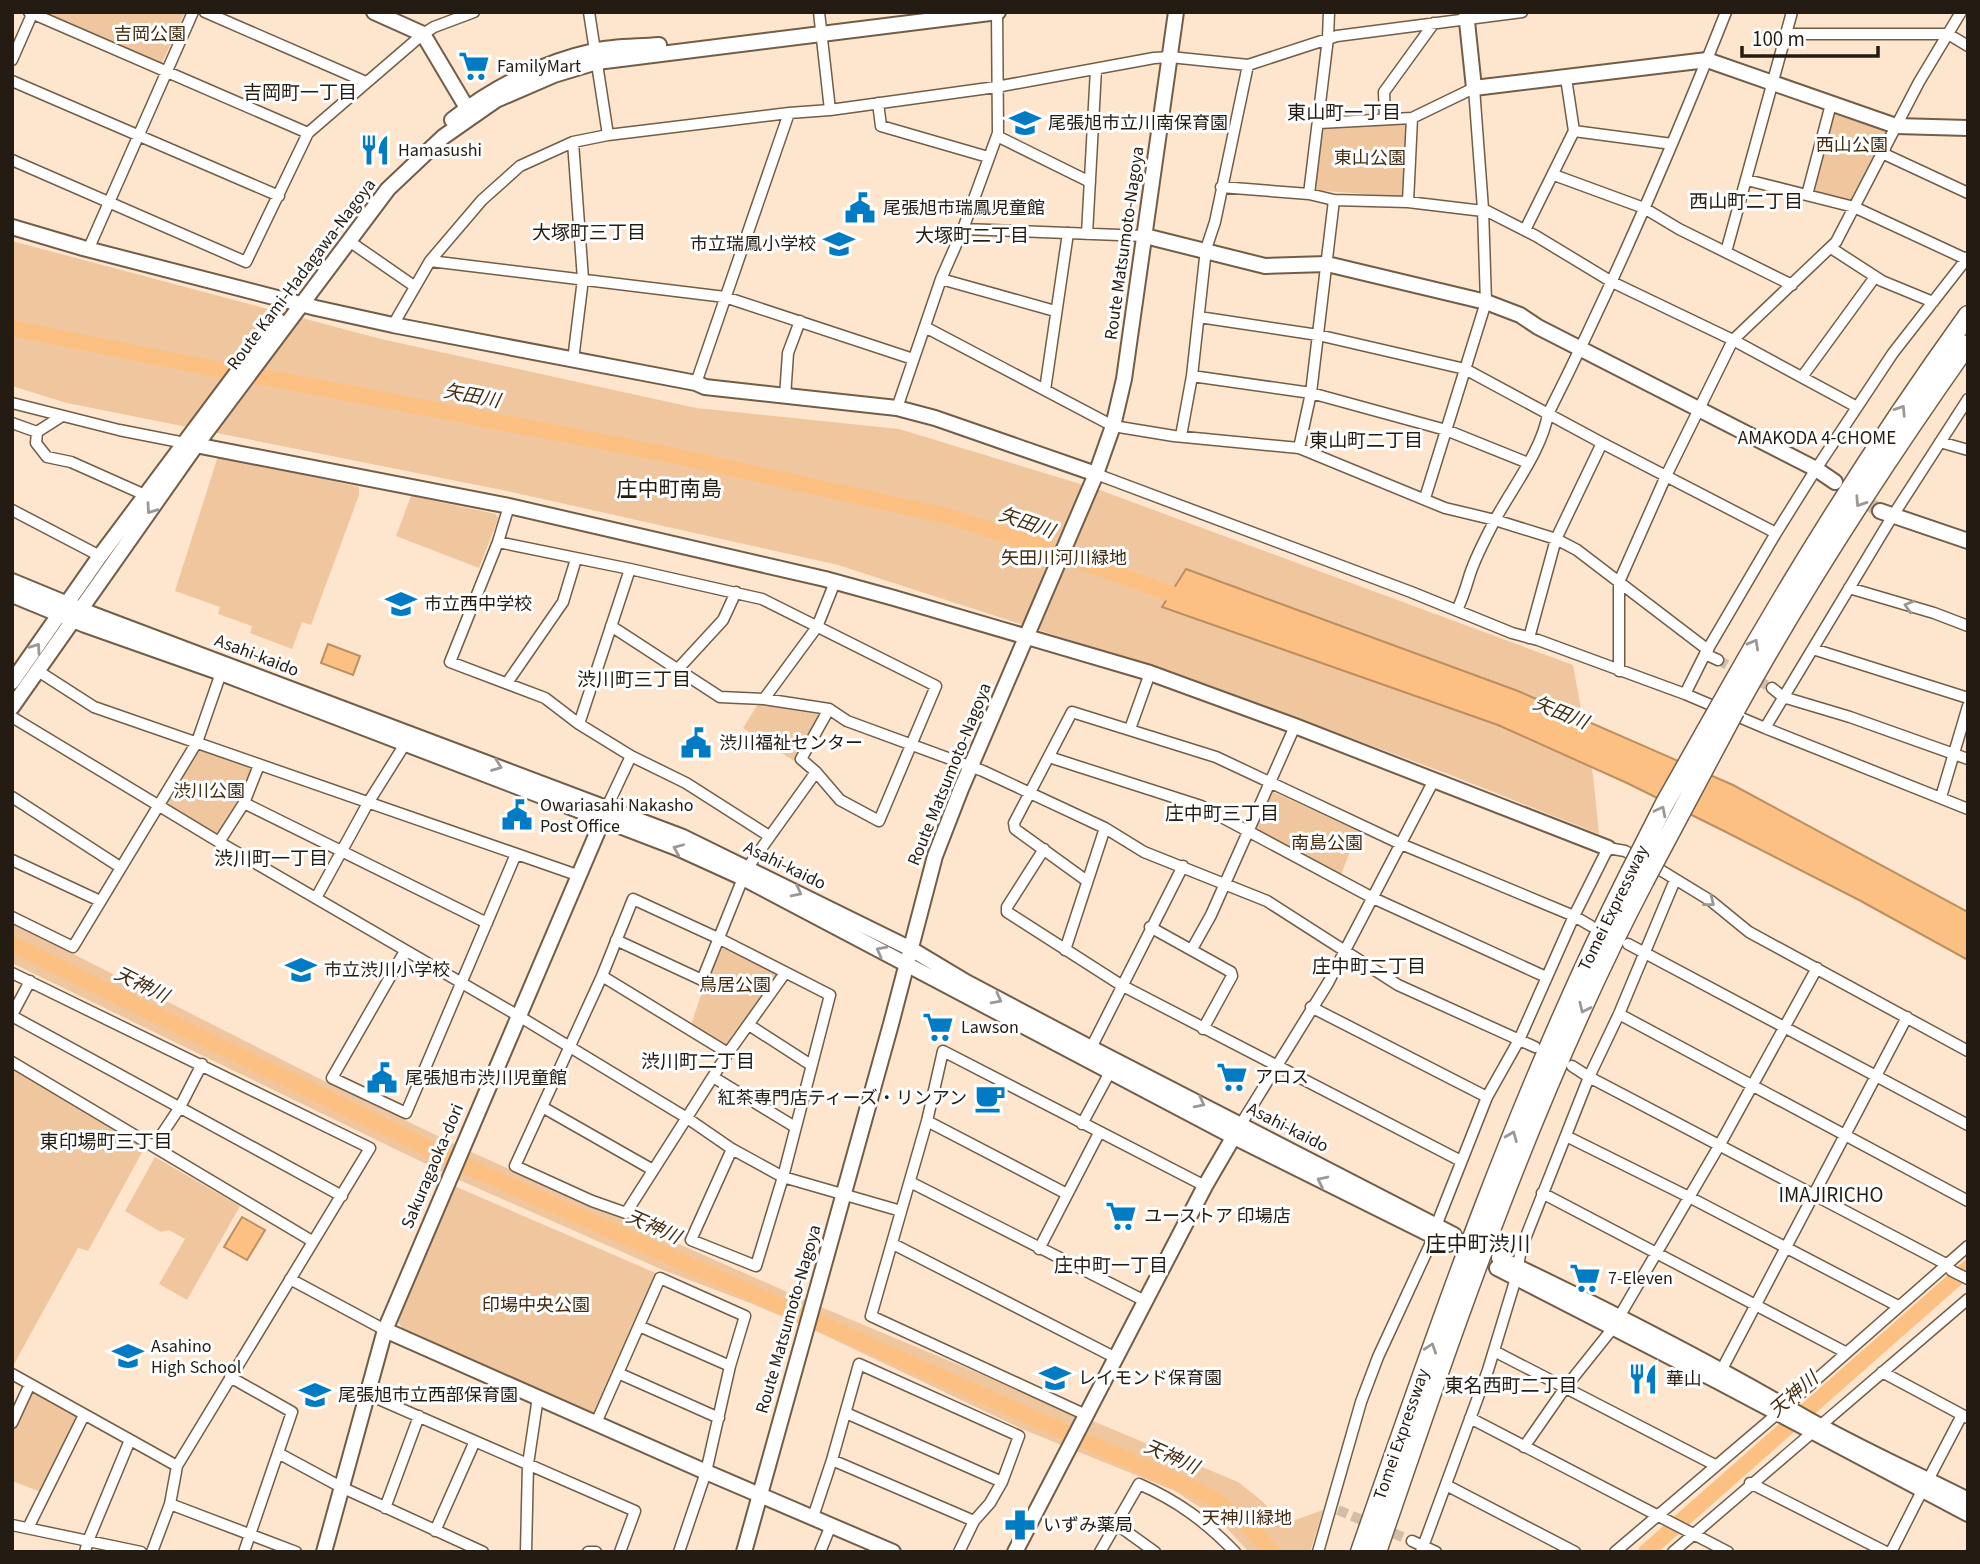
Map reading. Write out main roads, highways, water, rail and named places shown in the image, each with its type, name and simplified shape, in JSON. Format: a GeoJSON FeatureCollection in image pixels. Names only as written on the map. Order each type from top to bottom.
{"type":"FeatureCollection","features":[{"type":"Feature","properties":{"kind":"highway","name":"Tomei Expressway"},"geometry":{"type":"LineString","coordinates":[[1728,708],[1767,621],[1912,393],[1968,315]]}},
{"type":"Feature","properties":{"kind":"highway","name":"Tomei Expressway"},"geometry":{"type":"LineString","coordinates":[[1377,1552],[1492,1227],[1665,803],[1780,629],[1861,498],[1968,344]]}},
{"type":"Feature","properties":{"kind":"highway","name":"Tomei Expressway"},"geometry":{"type":"LineString","coordinates":[[1360,1552],[1477,1221],[1565,1009],[1637,876]]}},
{"type":"Feature","properties":{"kind":"water"},"geometry":{"type":"Polygon","coordinates":[[[1186,569],[1518,691],[1733,785],[1968,912],[1968,960],[1724,831],[1627,783],[1498,725],[1162,607],[1186,569]]]}},
{"type":"Feature","properties":{"kind":"water"},"geometry":{"type":"Polygon","coordinates":[[[328,644],[360,656],[353,675],[321,663],[328,644]]]}},
{"type":"Feature","properties":{"kind":"water"},"geometry":{"type":"Polygon","coordinates":[[[242,1217],[265,1230],[247,1260],[224,1247],[242,1217]]]}},
{"type":"Feature","properties":{"kind":"waterway","name":"矢田川"},"geometry":{"type":"LineString","coordinates":[[12,328],[666,454],[947,516],[1191,601]]}},
{"type":"Feature","properties":{"kind":"waterway","name":"天神川"},"geometry":{"type":"LineString","coordinates":[[12,944],[448,1158],[1211,1497],[1242,1519],[1272,1552]]}},
{"type":"Feature","properties":{"kind":"waterway","name":"天神川"},"geometry":{"type":"LineString","coordinates":[[1646,1552],[1968,1268]]}},
{"type":"Feature","properties":{"kind":"tunnel"},"geometry":{"type":"LineString","coordinates":[[1835,482],[1880,511]]}},
{"type":"Feature","properties":{"kind":"tunnel"},"geometry":{"type":"LineString","coordinates":[[1718,660],[1772,688]]}},
{"type":"Feature","properties":{"kind":"tunnel"},"geometry":{"type":"LineString","coordinates":[[1338,1510],[1412,1541]]}},
{"type":"Feature","properties":{"kind":"place","name":"FamilyMart"},"geometry":{"type":"Point","coordinates":[474,66]}},
{"type":"Feature","properties":{"kind":"place","name":"尾張旭市立川南保育園"},"geometry":{"type":"Point","coordinates":[1025,123]}},
{"type":"Feature","properties":{"kind":"place","name":"Hamasushi"},"geometry":{"type":"Point","coordinates":[375,150]}},
{"type":"Feature","properties":{"kind":"place","name":"尾張旭市瑞鳳児童館"},"geometry":{"type":"Point","coordinates":[860,208]}},
{"type":"Feature","properties":{"kind":"place","name":"市立瑞鳳小学校"},"geometry":{"type":"Point","coordinates":[839,244]}},
{"type":"Feature","properties":{"kind":"place","name":"市立西中学校"},"geometry":{"type":"Point","coordinates":[401,604]}},
{"type":"Feature","properties":{"kind":"place","name":"渋川福祉センター"},"geometry":{"type":"Point","coordinates":[696,743]}},
{"type":"Feature","properties":{"kind":"place","name":"Owariasahi Nakasho Post Office"},"geometry":{"type":"Point","coordinates":[517,815]}},
{"type":"Feature","properties":{"kind":"place","name":"市立渋川小学校"},"geometry":{"type":"Point","coordinates":[301,970]}},
{"type":"Feature","properties":{"kind":"place","name":"Lawson"},"geometry":{"type":"Point","coordinates":[938,1027]}},
{"type":"Feature","properties":{"kind":"place","name":"アロス"},"geometry":{"type":"Point","coordinates":[1232,1077]}},
{"type":"Feature","properties":{"kind":"place","name":"尾張旭市渋川児童館"},"geometry":{"type":"Point","coordinates":[382,1078]}},
{"type":"Feature","properties":{"kind":"place","name":"紅茶専門店ティーズ・リンアン"},"geometry":{"type":"Point","coordinates":[990,1098]}},
{"type":"Feature","properties":{"kind":"place","name":"ユーストア 印場店"},"geometry":{"type":"Point","coordinates":[1121,1216]}},
{"type":"Feature","properties":{"kind":"place","name":"7-Eleven"},"geometry":{"type":"Point","coordinates":[1585,1278]}},
{"type":"Feature","properties":{"kind":"place","name":"Asahino High School"},"geometry":{"type":"Point","coordinates":[128,1356]}},
{"type":"Feature","properties":{"kind":"place","name":"レイモンド保育園"},"geometry":{"type":"Point","coordinates":[1055,1378]}},
{"type":"Feature","properties":{"kind":"place","name":"華山"},"geometry":{"type":"Point","coordinates":[1643,1379]}},
{"type":"Feature","properties":{"kind":"place","name":"尾張旭市立西部保育園"},"geometry":{"type":"Point","coordinates":[315,1395]}},
{"type":"Feature","properties":{"kind":"place","name":"いずみ薬局"},"geometry":{"type":"Point","coordinates":[1020,1525]}},
{"type":"Feature","properties":{"kind":"district","name":"吉岡町一丁目"},"geometry":{"type":"Point","coordinates":[300,92]}},
{"type":"Feature","properties":{"kind":"district","name":"東山町一丁目"},"geometry":{"type":"Point","coordinates":[1344,112]}},
{"type":"Feature","properties":{"kind":"district","name":"西山町二丁目"},"geometry":{"type":"Point","coordinates":[1746,201]}},
{"type":"Feature","properties":{"kind":"district","name":"大塚町三丁目"},"geometry":{"type":"Point","coordinates":[589,232]}},
{"type":"Feature","properties":{"kind":"district","name":"大塚町二丁目"},"geometry":{"type":"Point","coordinates":[972,235]}},
{"type":"Feature","properties":{"kind":"district","name":"AMAKODA 4-CHOME"},"geometry":{"type":"Point","coordinates":[1817,437]}},
{"type":"Feature","properties":{"kind":"district","name":"東山町二丁目"},"geometry":{"type":"Point","coordinates":[1366,440]}},
{"type":"Feature","properties":{"kind":"district","name":"庄中町南島"},"geometry":{"type":"Point","coordinates":[669,489]}},
{"type":"Feature","properties":{"kind":"district","name":"渋川町三丁目"},"geometry":{"type":"Point","coordinates":[634,679]}},
{"type":"Feature","properties":{"kind":"district","name":"庄中町三丁目"},"geometry":{"type":"Point","coordinates":[1222,813]}},
{"type":"Feature","properties":{"kind":"district","name":"渋川町一丁目"},"geometry":{"type":"Point","coordinates":[271,858]}},
{"type":"Feature","properties":{"kind":"district","name":"庄中町二丁目"},"geometry":{"type":"Point","coordinates":[1369,966]}},
{"type":"Feature","properties":{"kind":"district","name":"渋川町二丁目"},"geometry":{"type":"Point","coordinates":[698,1061]}},
{"type":"Feature","properties":{"kind":"district","name":"東印場町三丁目"},"geometry":{"type":"Point","coordinates":[106,1141]}},
{"type":"Feature","properties":{"kind":"district","name":"IMAJIRICHO"},"geometry":{"type":"Point","coordinates":[1831,1195]}},
{"type":"Feature","properties":{"kind":"district","name":"庄中町渋川"},"geometry":{"type":"Point","coordinates":[1478,1244]}},
{"type":"Feature","properties":{"kind":"district","name":"庄中町一丁目"},"geometry":{"type":"Point","coordinates":[1111,1265]}},
{"type":"Feature","properties":{"kind":"district","name":"東名西町二丁目"},"geometry":{"type":"Point","coordinates":[1511,1385]}},
{"type":"Feature","properties":{"kind":"park label","name":"吉岡公園"},"geometry":{"type":"Point","coordinates":[150,34]}},
{"type":"Feature","properties":{"kind":"park label","name":"西山公園"},"geometry":{"type":"Point","coordinates":[1852,145]}},
{"type":"Feature","properties":{"kind":"park label","name":"東山公園"},"geometry":{"type":"Point","coordinates":[1370,158]}},
{"type":"Feature","properties":{"kind":"park label","name":"矢田川河川緑地"},"geometry":{"type":"Point","coordinates":[1064,558]}},
{"type":"Feature","properties":{"kind":"park label","name":"渋川公園"},"geometry":{"type":"Point","coordinates":[209,791]}},
{"type":"Feature","properties":{"kind":"park label","name":"南島公園"},"geometry":{"type":"Point","coordinates":[1327,843]}},
{"type":"Feature","properties":{"kind":"park label","name":"鳥居公園"},"geometry":{"type":"Point","coordinates":[735,985]}},
{"type":"Feature","properties":{"kind":"park label","name":"印場中央公園"},"geometry":{"type":"Point","coordinates":[536,1305]}},
{"type":"Feature","properties":{"kind":"park label","name":"天神川緑地"},"geometry":{"type":"Point","coordinates":[1247,1518]}}]}
